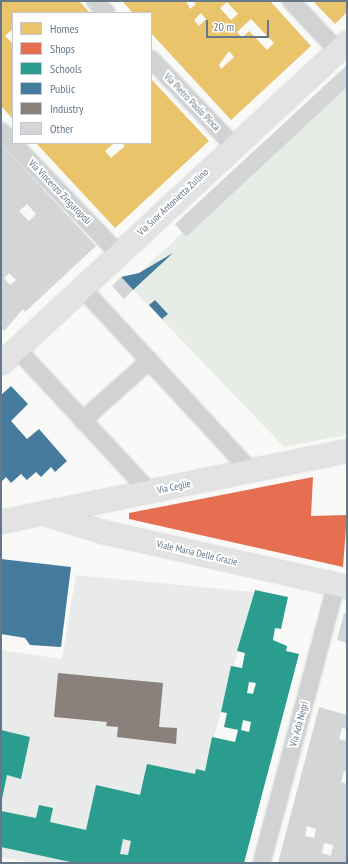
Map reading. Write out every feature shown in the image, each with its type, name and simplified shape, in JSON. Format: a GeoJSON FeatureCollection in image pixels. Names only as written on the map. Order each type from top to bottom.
{"type":"FeatureCollection","features":[{"type":"Feature","properties":{"kind":"main road","name":"Via Suor Antonietta Zullino"},"geometry":{"type":"LineString","coordinates":[[7,354],[82,288],[233,145],[342,47]]}},
{"type":"Feature","properties":{"kind":"main road","name":"Via Ceglie"},"geometry":{"type":"LineString","coordinates":[[1,522],[48,515],[347,451]]}},
{"type":"Feature","properties":{"kind":"main road","name":"Viale Maria Delle Grazie"},"geometry":{"type":"LineString","coordinates":[[48,515],[102,532],[341,586]]}},
{"type":"Feature","properties":{"kind":"street"},"geometry":{"type":"LineString","coordinates":[[95,1],[105,12]]}},
{"type":"Feature","properties":{"kind":"street"},"geometry":{"type":"LineString","coordinates":[[291,1],[342,47]]}},
{"type":"Feature","properties":{"kind":"street","name":"Via Pietro Paolo Pinca"},"geometry":{"type":"LineString","coordinates":[[152,60],[233,145]]}},
{"type":"Feature","properties":{"kind":"street","name":"Via Vincenzo Zingaropoli"},"geometry":{"type":"LineString","coordinates":[[1,131],[12,142]]}},
{"type":"Feature","properties":{"kind":"street","name":"Via Vincenzo Zingaropoli"},"geometry":{"type":"LineString","coordinates":[[13,144],[118,253]]}},
{"type":"Feature","properties":{"kind":"street"},"geometry":{"type":"LineString","coordinates":[[82,288],[251,471]]}},
{"type":"Feature","properties":{"kind":"street"},"geometry":{"type":"LineString","coordinates":[[7,354],[82,420],[150,492]]}},
{"type":"Feature","properties":{"kind":"street"},"geometry":{"type":"LineString","coordinates":[[82,420],[149,360]]}},
{"type":"Feature","properties":{"kind":"street","name":"Via Ada Negri"},"geometry":{"type":"LineString","coordinates":[[261,863],[341,586]]}},
{"type":"Feature","properties":{"kind":"shaded area"},"geometry":{"type":"Polygon","coordinates":[[[347,82],[347,435],[284,447],[121,277],[139,273],[347,82]]]}},
{"type":"Feature","properties":{"kind":"shaded area"},"geometry":{"type":"Polygon","coordinates":[[[76,575],[254,592],[179,863],[34,863],[1,857],[1,650],[62,659],[76,575]]]}},
{"type":"Feature","properties":{"kind":"building: Homes"},"geometry":{"type":"Polygon","coordinates":[[[1,1],[79,1],[89,12],[12,12],[12,30],[5,36],[12,43],[12,118],[1,106],[1,1]]]}},
{"type":"Feature","properties":{"kind":"building: Homes"},"geometry":{"type":"Polygon","coordinates":[[[122,1],[186,1],[190,9],[196,4],[193,1],[270,1],[311,46],[231,120],[152,34],[152,12],[132,12],[122,1]],[[227,2],[220,8],[231,20],[238,14],[227,2]],[[201,13],[194,20],[199,26],[206,19],[201,13]],[[251,19],[237,32],[242,38],[249,31],[267,50],[274,43],[251,19]],[[229,51],[219,65],[221,69],[234,57],[229,51]]]}},
{"type":"Feature","properties":{"kind":"building: Homes"},"geometry":{"type":"Polygon","coordinates":[[[313,1],[347,1],[347,12],[335,24],[313,1]]]}},
{"type":"Feature","properties":{"kind":"building: Homes"},"geometry":{"type":"Polygon","coordinates":[[[152,80],[209,141],[115,228],[37,144],[113,144],[105,151],[111,158],[125,146],[123,144],[152,144],[152,80]]]}},
{"type":"Feature","properties":{"kind":"building: Shops"},"geometry":{"type":"Polygon","coordinates":[[[313,477],[311,516],[347,515],[343,567],[129,519],[129,513],[313,477]]]}},
{"type":"Feature","properties":{"kind":"building: Schools"},"geometry":{"type":"Polygon","coordinates":[[[255,590],[288,597],[281,629],[275,628],[273,640],[287,646],[286,651],[299,654],[244,863],[75,863],[1,847],[1,811],[36,818],[39,805],[53,808],[50,822],[86,830],[96,785],[140,795],[147,764],[195,774],[196,769],[205,771],[212,737],[235,742],[238,730],[224,727],[227,713],[221,712],[231,666],[242,668],[245,653],[237,651],[255,590]],[[249,682],[247,693],[253,694],[256,683],[249,682]],[[243,720],[241,730],[249,732],[251,722],[243,720]],[[123,839],[120,854],[128,855],[131,841],[123,839]]]}},
{"type":"Feature","properties":{"kind":"building: Schools"},"geometry":{"type":"Polygon","coordinates":[[[1,730],[30,737],[21,779],[7,775],[2,799],[1,730]]]}},
{"type":"Feature","properties":{"kind":"building: Public"},"geometry":{"type":"Polygon","coordinates":[[[173,253],[133,290],[121,277],[139,273],[173,253]]]}},
{"type":"Feature","properties":{"kind":"building: Public"},"geometry":{"type":"Polygon","coordinates":[[[155,300],[168,314],[162,319],[149,305],[155,300]]]}},
{"type":"Feature","properties":{"kind":"building: Public"},"geometry":{"type":"Polygon","coordinates":[[[11,386],[28,404],[11,421],[27,439],[39,429],[67,461],[55,472],[51,467],[41,477],[36,472],[27,480],[21,474],[11,483],[6,477],[1,482],[1,395],[11,386]]]}},
{"type":"Feature","properties":{"kind":"building: Public"},"geometry":{"type":"Polygon","coordinates":[[[1,559],[71,567],[61,647],[30,645],[25,638],[1,634],[1,559]]]}},
{"type":"Feature","properties":{"kind":"building: Industry"},"geometry":{"type":"Polygon","coordinates":[[[58,673],[163,683],[159,727],[177,728],[176,744],[117,737],[118,727],[106,726],[107,722],[54,717],[58,673]]]}},
{"type":"Feature","properties":{"kind":"building: Other"},"geometry":{"type":"Polygon","coordinates":[[[347,65],[347,87],[186,237],[175,224],[347,65]]]}},
{"type":"Feature","properties":{"kind":"building: Other"},"geometry":{"type":"Polygon","coordinates":[[[1,144],[96,246],[25,312],[23,309],[4,331],[1,328],[1,144]],[[27,204],[19,211],[29,221],[36,214],[27,204]],[[9,273],[4,278],[10,285],[16,280],[9,273]]]}},
{"type":"Feature","properties":{"kind":"building: Other"},"geometry":{"type":"Polygon","coordinates":[[[121,277],[133,290],[124,299],[112,286],[121,277]]]}},
{"type":"Feature","properties":{"kind":"building: Other"},"geometry":{"type":"Polygon","coordinates":[[[344,613],[347,614],[347,643],[337,640],[344,613]]]}},
{"type":"Feature","properties":{"kind":"building: Other"},"geometry":{"type":"Polygon","coordinates":[[[319,707],[347,715],[347,729],[342,728],[339,739],[347,741],[347,772],[344,771],[341,782],[347,784],[347,863],[278,863],[319,707]],[[307,826],[305,836],[314,838],[316,829],[307,826]],[[324,843],[322,853],[331,856],[333,845],[324,843]]]}}]}
